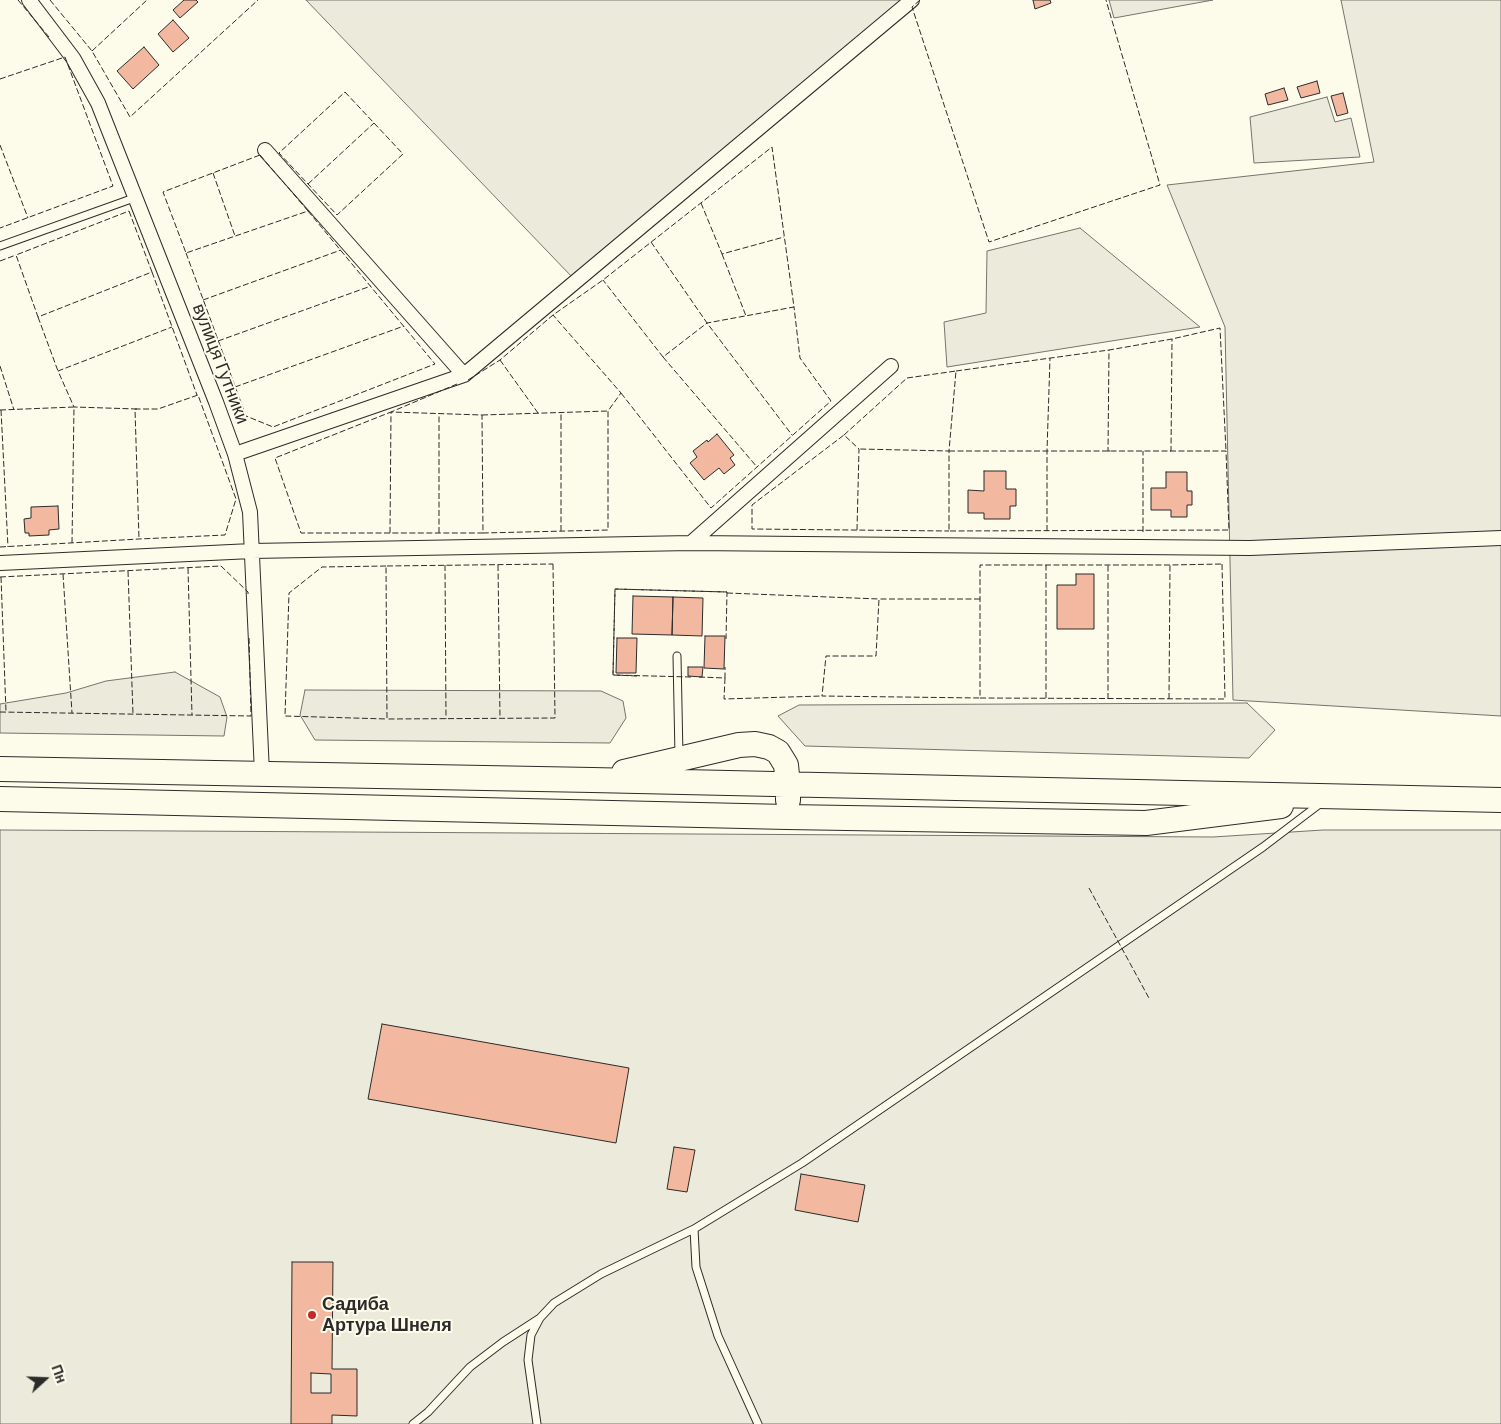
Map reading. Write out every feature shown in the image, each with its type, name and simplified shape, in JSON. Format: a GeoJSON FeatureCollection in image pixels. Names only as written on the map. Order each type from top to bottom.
{"type":"FeatureCollection","features":[{"type":"Feature","properties":{"kind":"highway"},"geometry":{"type":"LineString","coordinates":[[592,780],[739,745],[755,744],[769,747],[778,752],[786,766],[788,785],[787,817]]}},
{"type":"Feature","properties":{"kind":"highway"},"geometry":{"type":"LineString","coordinates":[[0,769],[1501,800]]}},
{"type":"Feature","properties":{"kind":"highway"},"geometry":{"type":"LineString","coordinates":[[0,800],[1146,823],[1370,796]]}},
{"type":"Feature","properties":{"kind":"street","name":"вулиця Гутники"},"geometry":{"type":"LineString","coordinates":[[29,0],[72,58],[98,104],[216,402],[234,454],[250,512],[262,773]]}},
{"type":"Feature","properties":{"kind":"street"},"geometry":{"type":"LineString","coordinates":[[234,454],[464,375],[912,0]]}},
{"type":"Feature","properties":{"kind":"street"},"geometry":{"type":"LineString","coordinates":[[265,150],[464,375]]}},
{"type":"Feature","properties":{"kind":"street"},"geometry":{"type":"LineString","coordinates":[[691,542],[891,366]]}},
{"type":"Feature","properties":{"kind":"street"},"geometry":{"type":"LineString","coordinates":[[0,563],[252,551],[691,542],[1250,548],[1501,538]]}},
{"type":"Feature","properties":{"kind":"lane"},"geometry":{"type":"LineString","coordinates":[[0,246],[134,198]]}},
{"type":"Feature","properties":{"kind":"lane"},"geometry":{"type":"LineString","coordinates":[[677,656],[680,759]]}},
{"type":"Feature","properties":{"kind":"lane"},"geometry":{"type":"LineString","coordinates":[[413,1424],[428,1412],[470,1368],[502,1342],[540,1318],[554,1303],[601,1274],[694,1230],[827,1146],[1255,853],[1323,801]]}},
{"type":"Feature","properties":{"kind":"lane"},"geometry":{"type":"LineString","coordinates":[[694,1230],[696,1267],[716,1328],[758,1424]]}},
{"type":"Feature","properties":{"kind":"lane"},"geometry":{"type":"LineString","coordinates":[[537,1424],[528,1360],[531,1335],[540,1318]]}},
{"type":"Feature","properties":{"kind":"shaded area"},"geometry":{"type":"Polygon","coordinates":[[[306,0],[905,0],[573,278],[306,0]]]}},
{"type":"Feature","properties":{"kind":"shaded area"},"geometry":{"type":"Polygon","coordinates":[[[1109,0],[1213,0],[1114,18],[1109,0]]]}},
{"type":"Feature","properties":{"kind":"shaded area"},"geometry":{"type":"Polygon","coordinates":[[[1341,0],[1501,0],[1501,716],[1233,700],[1225,327],[1167,185],[1374,162],[1341,0]]]}},
{"type":"Feature","properties":{"kind":"shaded area"},"geometry":{"type":"Polygon","coordinates":[[[1327,97],[1335,122],[1351,118],[1360,157],[1254,163],[1250,117],[1327,97]]]}},
{"type":"Feature","properties":{"kind":"shaded area"},"geometry":{"type":"Polygon","coordinates":[[[1080,228],[1200,327],[947,367],[944,322],[986,313],[987,251],[1080,228]]]}},
{"type":"Feature","properties":{"kind":"shaded area"},"geometry":{"type":"Polygon","coordinates":[[[175,672],[220,697],[227,717],[224,736],[0,733],[0,704],[66,693],[106,681],[175,672]]]}},
{"type":"Feature","properties":{"kind":"shaded area"},"geometry":{"type":"Polygon","coordinates":[[[305,690],[601,691],[623,701],[626,718],[610,743],[315,740],[300,715],[305,690]]]}},
{"type":"Feature","properties":{"kind":"shaded area"},"geometry":{"type":"Polygon","coordinates":[[[1247,703],[1275,730],[1249,758],[805,746],[778,716],[799,705],[1247,703]]]}},
{"type":"Feature","properties":{"kind":"shaded area"},"geometry":{"type":"Polygon","coordinates":[[[0,830],[1213,837],[1323,830],[1501,830],[1501,1424],[0,1424],[0,830]]]}},
{"type":"Feature","properties":{"kind":"building"},"geometry":{"type":"Polygon","coordinates":[[[184,0],[196,0],[198,2],[180,18],[173,10],[184,0]]]}},
{"type":"Feature","properties":{"kind":"building"},"geometry":{"type":"Polygon","coordinates":[[[1033,0],[1050,0],[1051,3],[1035,9],[1033,0]]]}},
{"type":"Feature","properties":{"kind":"building"},"geometry":{"type":"Polygon","coordinates":[[[173,20],[189,38],[173,52],[158,34],[173,20]]]}},
{"type":"Feature","properties":{"kind":"building"},"geometry":{"type":"Polygon","coordinates":[[[144,47],[159,65],[133,89],[117,71],[144,47]]]}},
{"type":"Feature","properties":{"kind":"building"},"geometry":{"type":"Polygon","coordinates":[[[1317,81],[1320,93],[1301,98],[1297,87],[1317,81]]]}},
{"type":"Feature","properties":{"kind":"building"},"geometry":{"type":"Polygon","coordinates":[[[1284,88],[1288,100],[1268,105],[1265,94],[1284,88]]]}},
{"type":"Feature","properties":{"kind":"building"},"geometry":{"type":"Polygon","coordinates":[[[1343,93],[1348,113],[1337,116],[1331,96],[1343,93]]]}},
{"type":"Feature","properties":{"kind":"building"},"geometry":{"type":"Polygon","coordinates":[[[717,434],[734,455],[730,458],[735,465],[724,474],[719,468],[704,480],[690,463],[697,457],[693,451],[717,434]]]}},
{"type":"Feature","properties":{"kind":"building"},"geometry":{"type":"Polygon","coordinates":[[[984,471],[1006,471],[1006,489],[1016,489],[1016,506],[1010,506],[1010,519],[984,519],[984,513],[968,513],[968,490],[984,491],[984,471]]]}},
{"type":"Feature","properties":{"kind":"building"},"geometry":{"type":"Polygon","coordinates":[[[1166,472],[1187,472],[1187,491],[1192,491],[1192,505],[1187,505],[1187,517],[1171,517],[1171,510],[1151,510],[1151,488],[1166,488],[1166,472]]]}},
{"type":"Feature","properties":{"kind":"building"},"geometry":{"type":"Polygon","coordinates":[[[58,506],[59,529],[49,530],[49,535],[29,536],[29,533],[25,533],[24,519],[31,518],[31,507],[58,506]]]}},
{"type":"Feature","properties":{"kind":"building"},"geometry":{"type":"Polygon","coordinates":[[[1076,574],[1094,574],[1094,629],[1057,629],[1057,585],[1076,585],[1076,574]]]}},
{"type":"Feature","properties":{"kind":"building"},"geometry":{"type":"Polygon","coordinates":[[[633,596],[673,597],[672,635],[632,634],[633,596]]]}},
{"type":"Feature","properties":{"kind":"building"},"geometry":{"type":"Polygon","coordinates":[[[673,597],[703,598],[702,636],[672,635],[673,597]]]}},
{"type":"Feature","properties":{"kind":"building"},"geometry":{"type":"Polygon","coordinates":[[[705,636],[725,636],[724,669],[704,668],[705,636]]]}},
{"type":"Feature","properties":{"kind":"building"},"geometry":{"type":"Polygon","coordinates":[[[617,638],[637,638],[636,673],[616,673],[617,638]]]}},
{"type":"Feature","properties":{"kind":"building"},"geometry":{"type":"Polygon","coordinates":[[[688,667],[703,667],[702,677],[688,676],[688,667]]]}},
{"type":"Feature","properties":{"kind":"building"},"geometry":{"type":"Polygon","coordinates":[[[382,1024],[629,1068],[616,1143],[368,1099],[382,1024]]]}},
{"type":"Feature","properties":{"kind":"building"},"geometry":{"type":"Polygon","coordinates":[[[674,1147],[695,1150],[687,1192],[667,1189],[674,1147]]]}},
{"type":"Feature","properties":{"kind":"building"},"geometry":{"type":"Polygon","coordinates":[[[801,1174],[865,1185],[858,1222],[795,1210],[801,1174]]]}},
{"type":"Feature","properties":{"kind":"building","name":"Садиба Артура Шнеля"},"geometry":{"type":"Polygon","coordinates":[[[292,1262],[333,1262],[332,1369],[357,1369],[357,1416],[332,1415],[332,1424],[291,1424],[292,1262]],[[311,1373],[311,1393],[331,1393],[331,1374],[311,1373]]]}},
{"type":"Feature","properties":{"kind":"fence"},"geometry":{"type":"LineString","coordinates":[[18,0],[49,37]]}},
{"type":"Feature","properties":{"kind":"fence"},"geometry":{"type":"LineString","coordinates":[[50,0],[92,51],[130,117],[258,0]]}},
{"type":"Feature","properties":{"kind":"fence"},"geometry":{"type":"LineString","coordinates":[[92,51],[147,0]]}},
{"type":"Feature","properties":{"kind":"fence"},"geometry":{"type":"LineString","coordinates":[[920,0],[912,7],[989,242],[1160,185],[1106,0]]}},
{"type":"Feature","properties":{"kind":"fence"},"geometry":{"type":"LineString","coordinates":[[0,79],[65,57],[113,186],[0,228]]}},
{"type":"Feature","properties":{"kind":"fence"},"geometry":{"type":"LineString","coordinates":[[345,92],[403,154],[337,215],[279,153],[345,92]]}},
{"type":"Feature","properties":{"kind":"fence"},"geometry":{"type":"LineString","coordinates":[[308,184],[374,123]]}},
{"type":"Feature","properties":{"kind":"fence"},"geometry":{"type":"LineString","coordinates":[[0,145],[28,218]]}},
{"type":"Feature","properties":{"kind":"fence"},"geometry":{"type":"LineString","coordinates":[[468,380],[500,360],[553,315],[603,280],[772,147],[794,307],[707,323],[663,357],[603,280]]}},
{"type":"Feature","properties":{"kind":"fence"},"geometry":{"type":"LineString","coordinates":[[260,155],[308,211],[186,253],[163,192],[260,155]]}},
{"type":"Feature","properties":{"kind":"fence"},"geometry":{"type":"LineString","coordinates":[[213,173],[235,236]]}},
{"type":"Feature","properties":{"kind":"fence"},"geometry":{"type":"LineString","coordinates":[[701,203],[722,254],[784,237]]}},
{"type":"Feature","properties":{"kind":"fence"},"geometry":{"type":"LineString","coordinates":[[129,211],[152,272],[38,317],[16,255],[129,211]]}},
{"type":"Feature","properties":{"kind":"fence"},"geometry":{"type":"LineString","coordinates":[[186,253],[246,416],[273,427],[435,364],[308,211]]}},
{"type":"Feature","properties":{"kind":"fence"},"geometry":{"type":"LineString","coordinates":[[651,242],[707,323],[792,435]]}},
{"type":"Feature","properties":{"kind":"fence"},"geometry":{"type":"LineString","coordinates":[[203,300],[341,250]]}},
{"type":"Feature","properties":{"kind":"fence"},"geometry":{"type":"LineString","coordinates":[[722,254],[746,316]]}},
{"type":"Feature","properties":{"kind":"fence"},"geometry":{"type":"LineString","coordinates":[[0,261],[16,255]]}},
{"type":"Feature","properties":{"kind":"fence"},"geometry":{"type":"LineString","coordinates":[[152,272],[197,395]]}},
{"type":"Feature","properties":{"kind":"fence"},"geometry":{"type":"LineString","coordinates":[[218,341],[371,286]]}},
{"type":"Feature","properties":{"kind":"fence"},"geometry":{"type":"LineString","coordinates":[[621,393],[711,508],[831,401],[800,358],[794,307]]}},
{"type":"Feature","properties":{"kind":"fence"},"geometry":{"type":"LineString","coordinates":[[457,384],[391,412],[482,415],[483,533],[608,530],[608,411],[621,393],[553,315]]}},
{"type":"Feature","properties":{"kind":"fence"},"geometry":{"type":"LineString","coordinates":[[38,317],[58,371]]}},
{"type":"Feature","properties":{"kind":"fence"},"geometry":{"type":"LineString","coordinates":[[235,387],[404,326]]}},
{"type":"Feature","properties":{"kind":"fence"},"geometry":{"type":"LineString","coordinates":[[137,409],[74,407],[58,371],[172,327]]}},
{"type":"Feature","properties":{"kind":"fence"},"geometry":{"type":"LineString","coordinates":[[1110,451],[1108,451],[1109,350],[1220,328],[1226,451]]}},
{"type":"Feature","properties":{"kind":"fence"},"geometry":{"type":"LineString","coordinates":[[1170,451],[1172,339]]}},
{"type":"Feature","properties":{"kind":"fence"},"geometry":{"type":"LineString","coordinates":[[956,371],[1109,350]]}},
{"type":"Feature","properties":{"kind":"fence"},"geometry":{"type":"LineString","coordinates":[[663,357],[757,467]]}},
{"type":"Feature","properties":{"kind":"fence"},"geometry":{"type":"LineString","coordinates":[[1047,531],[1050,358]]}},
{"type":"Feature","properties":{"kind":"fence"},"geometry":{"type":"LineString","coordinates":[[500,360],[538,413]]}},
{"type":"Feature","properties":{"kind":"fence"},"geometry":{"type":"LineString","coordinates":[[0,366],[14,410]]}},
{"type":"Feature","properties":{"kind":"fence"},"geometry":{"type":"LineString","coordinates":[[844,435],[907,378],[956,371],[949,451],[859,449]]}},
{"type":"Feature","properties":{"kind":"fence"},"geometry":{"type":"LineString","coordinates":[[0,547],[225,535],[236,499],[198,395],[158,409],[135,409],[139,539]]}},
{"type":"Feature","properties":{"kind":"fence"},"geometry":{"type":"LineString","coordinates":[[0,410],[74,407],[72,543]]}},
{"type":"Feature","properties":{"kind":"fence"},"geometry":{"type":"LineString","coordinates":[[1,410],[8,547]]}},
{"type":"Feature","properties":{"kind":"fence"},"geometry":{"type":"LineString","coordinates":[[482,415],[608,411]]}},
{"type":"Feature","properties":{"kind":"fence"},"geometry":{"type":"LineString","coordinates":[[390,533],[301,533],[275,458],[391,412],[390,533],[483,533]]}},
{"type":"Feature","properties":{"kind":"fence"},"geometry":{"type":"LineString","coordinates":[[561,412],[561,531]]}},
{"type":"Feature","properties":{"kind":"fence"},"geometry":{"type":"LineString","coordinates":[[439,413],[439,533]]}},
{"type":"Feature","properties":{"kind":"fence"},"geometry":{"type":"LineString","coordinates":[[857,530],[859,449],[844,435],[752,505],[752,529],[949,531]]}},
{"type":"Feature","properties":{"kind":"fence"},"geometry":{"type":"LineString","coordinates":[[949,451],[1226,451],[1229,530],[949,531],[949,451]]}},
{"type":"Feature","properties":{"kind":"fence"},"geometry":{"type":"LineString","coordinates":[[1143,451],[1143,532]]}},
{"type":"Feature","properties":{"kind":"fence"},"geometry":{"type":"LineString","coordinates":[[553,564],[555,718],[387,719],[386,566],[553,564]]}},
{"type":"Feature","properties":{"kind":"fence"},"geometry":{"type":"LineString","coordinates":[[1222,564],[1225,699],[980,698],[980,565],[1222,564]]}},
{"type":"Feature","properties":{"kind":"fence"},"geometry":{"type":"LineString","coordinates":[[445,565],[446,719]]}},
{"type":"Feature","properties":{"kind":"fence"},"geometry":{"type":"LineString","coordinates":[[498,565],[500,718]]}},
{"type":"Feature","properties":{"kind":"fence"},"geometry":{"type":"LineString","coordinates":[[1046,565],[1046,698]]}},
{"type":"Feature","properties":{"kind":"fence"},"geometry":{"type":"LineString","coordinates":[[1108,565],[1108,699]]}},
{"type":"Feature","properties":{"kind":"fence"},"geometry":{"type":"LineString","coordinates":[[1169,699],[1170,565]]}},
{"type":"Feature","properties":{"kind":"fence"},"geometry":{"type":"LineString","coordinates":[[0,577],[221,566],[248,594]]}},
{"type":"Feature","properties":{"kind":"fence"},"geometry":{"type":"LineString","coordinates":[[386,566],[322,567],[289,593],[285,716],[387,719]]}},
{"type":"Feature","properties":{"kind":"fence"},"geometry":{"type":"LineString","coordinates":[[188,568],[192,715]]}},
{"type":"Feature","properties":{"kind":"fence"},"geometry":{"type":"LineString","coordinates":[[128,571],[133,714]]}},
{"type":"Feature","properties":{"kind":"fence"},"geometry":{"type":"LineString","coordinates":[[63,574],[72,713]]}},
{"type":"Feature","properties":{"kind":"fence"},"geometry":{"type":"LineString","coordinates":[[1,577],[6,712]]}},
{"type":"Feature","properties":{"kind":"fence"},"geometry":{"type":"LineString","coordinates":[[637,676],[613,675],[615,589],[727,592],[726,639]]}},
{"type":"Feature","properties":{"kind":"fence"},"geometry":{"type":"LineString","coordinates":[[691,677],[613,675],[615,589],[727,592]]}},
{"type":"Feature","properties":{"kind":"fence"},"geometry":{"type":"LineString","coordinates":[[727,593],[879,599]]}},
{"type":"Feature","properties":{"kind":"fence"},"geometry":{"type":"LineString","coordinates":[[980,599],[879,599],[876,656],[826,656],[822,696],[980,698]]}},
{"type":"Feature","properties":{"kind":"fence"},"geometry":{"type":"LineString","coordinates":[[0,712],[251,716],[249,636]]}},
{"type":"Feature","properties":{"kind":"fence"},"geometry":{"type":"LineString","coordinates":[[699,677],[725,678],[725,667]]}},
{"type":"Feature","properties":{"kind":"fence"},"geometry":{"type":"LineString","coordinates":[[725,678],[724,699],[822,696]]}},
{"type":"Feature","properties":{"kind":"fence"},"geometry":{"type":"LineString","coordinates":[[1089,888],[1150,1000]]}},
{"type":"Feature","properties":{"kind":"place","name":"Садиба Артура Шнеля"},"geometry":{"type":"Point","coordinates":[312,1315]}}]}
